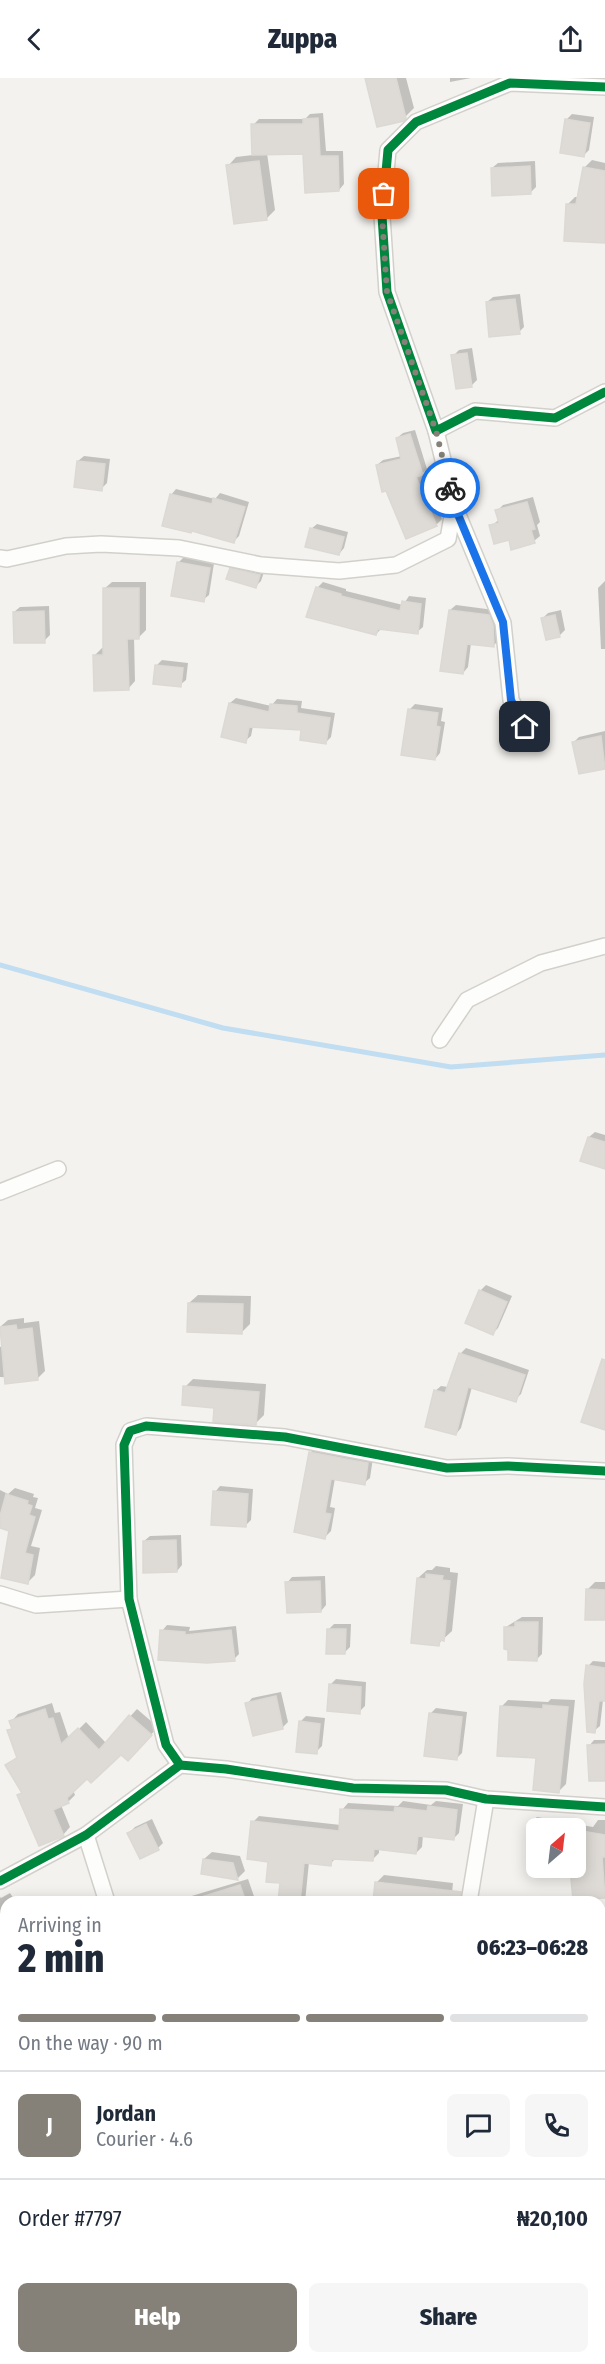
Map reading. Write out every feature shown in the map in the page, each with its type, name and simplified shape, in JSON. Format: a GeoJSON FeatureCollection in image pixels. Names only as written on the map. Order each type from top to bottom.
{"type":"FeatureCollection","features":[{"type":"Feature","properties":{"kind":"street"},"geometry":{"type":"LineString","coordinates":[[525,727],[511,700],[503,622],[454,505],[436,431],[387,292],[382,216],[388,150],[416,122],[510,83],[605,87]]}},
{"type":"Feature","properties":{"kind":"street"},"geometry":{"type":"LineString","coordinates":[[436,431],[475,411],[555,418],[605,393]]}},
{"type":"Feature","properties":{"kind":"street"},"geometry":{"type":"LineString","coordinates":[[0,558],[8,559],[66,546],[101,544],[179,548],[261,565],[339,572],[396,565],[448,538],[454,505]]}},
{"type":"Feature","properties":{"kind":"street"},"geometry":{"type":"LineString","coordinates":[[440,1040],[467,1000],[542,963],[605,946]]}},
{"type":"Feature","properties":{"kind":"street"},"geometry":{"type":"LineString","coordinates":[[0,1192],[58,1168]]}},
{"type":"Feature","properties":{"kind":"street"},"geometry":{"type":"LineString","coordinates":[[180,1765],[166,1745],[129,1599],[124,1445],[130,1431],[146,1426],[285,1437],[447,1468],[508,1466],[605,1471]]}},
{"type":"Feature","properties":{"kind":"street"},"geometry":{"type":"LineString","coordinates":[[0,1594],[36,1605],[129,1599]]}},
{"type":"Feature","properties":{"kind":"street"},"geometry":{"type":"LineString","coordinates":[[0,1881],[86,1835],[180,1765],[226,1769],[353,1788],[446,1790],[486,1799],[605,1807]]}},
{"type":"Feature","properties":{"kind":"street"},"geometry":{"type":"LineString","coordinates":[[471,1896],[486,1799]]}},
{"type":"Feature","properties":{"kind":"street"},"geometry":{"type":"LineString","coordinates":[[86,1835],[105,1896]]}},
{"type":"Feature","properties":{"kind":"building"},"geometry":{"type":"Polygon","coordinates":[[[365,78],[396,78],[406,118],[404,121],[377,127],[365,78]]]}},
{"type":"Feature","properties":{"kind":"building"},"geometry":{"type":"Polygon","coordinates":[[[318,118],[320,156],[338,156],[339,191],[305,193],[303,154],[252,155],[251,124],[303,124],[303,119],[318,118]]]}},
{"type":"Feature","properties":{"kind":"building"},"geometry":{"type":"Polygon","coordinates":[[[565,119],[590,123],[584,157],[560,153],[565,119]]]}},
{"type":"Feature","properties":{"kind":"building"},"geometry":{"type":"Polygon","coordinates":[[[259,161],[267,220],[234,224],[226,165],[259,161]]]}},
{"type":"Feature","properties":{"kind":"building"},"geometry":{"type":"Polygon","coordinates":[[[530,166],[531,194],[492,196],[491,168],[530,166]]]}},
{"type":"Feature","properties":{"kind":"building"},"geometry":{"type":"Polygon","coordinates":[[[583,167],[605,171],[605,243],[564,241],[566,204],[576,204],[583,167]]]}},
{"type":"Feature","properties":{"kind":"building"},"geometry":{"type":"Polygon","coordinates":[[[515,299],[520,334],[489,337],[486,302],[515,299]]]}},
{"type":"Feature","properties":{"kind":"building"},"geometry":{"type":"Polygon","coordinates":[[[467,353],[472,387],[456,389],[451,355],[467,353]]]}},
{"type":"Feature","properties":{"kind":"building"},"geometry":{"type":"Polygon","coordinates":[[[410,434],[423,475],[416,477],[437,526],[406,539],[386,491],[382,492],[376,465],[401,459],[396,438],[410,434]]]}},
{"type":"Feature","properties":{"kind":"building"},"geometry":{"type":"Polygon","coordinates":[[[77,461],[105,464],[102,491],[74,487],[77,461]]]}},
{"type":"Feature","properties":{"kind":"building"},"geometry":{"type":"Polygon","coordinates":[[[170,494],[212,504],[213,498],[245,507],[234,543],[192,531],[191,533],[162,526],[170,494]]]}},
{"type":"Feature","properties":{"kind":"building"},"geometry":{"type":"Polygon","coordinates":[[[527,502],[535,529],[531,530],[535,543],[511,550],[509,540],[494,544],[489,525],[499,523],[495,510],[527,502]]]}},
{"type":"Feature","properties":{"kind":"building"},"geometry":{"type":"Polygon","coordinates":[[[310,528],[344,537],[339,555],[305,547],[310,528]]]}},
{"type":"Feature","properties":{"kind":"building"},"geometry":{"type":"Polygon","coordinates":[[[177,562],[210,568],[204,602],[171,596],[177,562]]]}},
{"type":"Feature","properties":{"kind":"building"},"geometry":{"type":"Polygon","coordinates":[[[230,568],[260,575],[256,588],[226,579],[230,568]]]}},
{"type":"Feature","properties":{"kind":"building"},"geometry":{"type":"Polygon","coordinates":[[[316,587],[400,611],[402,601],[421,604],[418,634],[378,629],[376,635],[306,617],[316,587]]]}},
{"type":"Feature","properties":{"kind":"building"},"geometry":{"type":"Polygon","coordinates":[[[103,588],[139,588],[139,639],[127,639],[129,690],[94,691],[93,655],[103,655],[103,588]]]}},
{"type":"Feature","properties":{"kind":"building"},"geometry":{"type":"Polygon","coordinates":[[[449,610],[489,615],[493,625],[494,647],[467,644],[463,674],[440,671],[449,610]]]}},
{"type":"Feature","properties":{"kind":"building"},"geometry":{"type":"Polygon","coordinates":[[[44,611],[45,643],[14,643],[13,612],[44,611]]]}},
{"type":"Feature","properties":{"kind":"building"},"geometry":{"type":"Polygon","coordinates":[[[555,615],[560,637],[546,640],[541,618],[555,615]]]}},
{"type":"Feature","properties":{"kind":"building"},"geometry":{"type":"Polygon","coordinates":[[[155,665],[183,668],[181,687],[153,684],[155,665]]]}},
{"type":"Feature","properties":{"kind":"building"},"geometry":{"type":"Polygon","coordinates":[[[229,703],[269,712],[270,704],[297,706],[297,713],[330,718],[326,744],[300,740],[301,730],[249,727],[246,743],[221,737],[229,703]]]}},
{"type":"Feature","properties":{"kind":"building"},"geometry":{"type":"Polygon","coordinates":[[[408,709],[438,713],[436,726],[440,727],[435,760],[401,755],[408,709]]]}},
{"type":"Feature","properties":{"kind":"building"},"geometry":{"type":"Polygon","coordinates":[[[601,736],[605,769],[579,774],[572,742],[601,736]]]}},
{"type":"Feature","properties":{"kind":"building"},"geometry":{"type":"Polygon","coordinates":[[[588,1137],[605,1142],[605,1169],[580,1161],[588,1137]]]}},
{"type":"Feature","properties":{"kind":"building"},"geometry":{"type":"Polygon","coordinates":[[[479,1290],[507,1302],[493,1335],[465,1323],[479,1290]]]}},
{"type":"Feature","properties":{"kind":"building"},"geometry":{"type":"Polygon","coordinates":[[[188,1303],[243,1304],[242,1334],[187,1332],[188,1303]]]}},
{"type":"Feature","properties":{"kind":"building"},"geometry":{"type":"Polygon","coordinates":[[[16,1325],[17,1330],[32,1328],[38,1380],[5,1384],[0,1327],[16,1325]]]}},
{"type":"Feature","properties":{"kind":"building"},"geometry":{"type":"Polygon","coordinates":[[[459,1353],[525,1375],[516,1402],[468,1387],[456,1435],[425,1427],[434,1390],[445,1393],[459,1353]]]}},
{"type":"Feature","properties":{"kind":"building"},"geometry":{"type":"Polygon","coordinates":[[[602,1359],[605,1360],[605,1430],[581,1422],[602,1359]]]}},
{"type":"Feature","properties":{"kind":"building"},"geometry":{"type":"Polygon","coordinates":[[[183,1386],[259,1392],[256,1425],[213,1422],[214,1408],[182,1405],[183,1386]]]}},
{"type":"Feature","properties":{"kind":"building"},"geometry":{"type":"Polygon","coordinates":[[[309,1452],[368,1463],[365,1485],[331,1479],[325,1513],[331,1514],[325,1539],[294,1532],[309,1452]]]}},
{"type":"Feature","properties":{"kind":"building"},"geometry":{"type":"Polygon","coordinates":[[[213,1491],[248,1494],[246,1527],[211,1525],[213,1491]]]}},
{"type":"Feature","properties":{"kind":"building"},"geometry":{"type":"Polygon","coordinates":[[[6,1494],[28,1501],[27,1504],[32,1506],[29,1515],[35,1517],[25,1553],[33,1555],[28,1584],[1,1578],[9,1531],[0,1528],[0,1516],[6,1494]]]}},
{"type":"Feature","properties":{"kind":"building"},"geometry":{"type":"Polygon","coordinates":[[[176,1540],[177,1572],[143,1573],[143,1541],[176,1540]]]}},
{"type":"Feature","properties":{"kind":"building"},"geometry":{"type":"Polygon","coordinates":[[[426,1574],[443,1576],[442,1580],[450,1581],[444,1641],[440,1640],[439,1646],[411,1643],[417,1578],[426,1579],[426,1574]]]}},
{"type":"Feature","properties":{"kind":"building"},"geometry":{"type":"Polygon","coordinates":[[[320,1581],[321,1612],[287,1613],[285,1582],[320,1581]]]}},
{"type":"Feature","properties":{"kind":"building"},"geometry":{"type":"Polygon","coordinates":[[[586,1589],[605,1590],[605,1620],[585,1620],[586,1589]]]}},
{"type":"Feature","properties":{"kind":"building"},"geometry":{"type":"Polygon","coordinates":[[[515,1622],[538,1622],[537,1661],[508,1660],[508,1650],[504,1649],[504,1627],[515,1627],[515,1622]]]}},
{"type":"Feature","properties":{"kind":"building"},"geometry":{"type":"Polygon","coordinates":[[[327,1629],[346,1629],[345,1654],[326,1654],[327,1629]]]}},
{"type":"Feature","properties":{"kind":"building"},"geometry":{"type":"Polygon","coordinates":[[[160,1630],[185,1632],[185,1635],[231,1630],[235,1661],[207,1663],[158,1660],[160,1630]]]}},
{"type":"Feature","properties":{"kind":"building"},"geometry":{"type":"Polygon","coordinates":[[[586,1665],[605,1668],[605,1701],[599,1701],[595,1733],[587,1732],[584,1684],[586,1665]]]}},
{"type":"Feature","properties":{"kind":"building"},"geometry":{"type":"Polygon","coordinates":[[[329,1684],[361,1687],[360,1714],[327,1711],[329,1684]]]}},
{"type":"Feature","properties":{"kind":"building"},"geometry":{"type":"Polygon","coordinates":[[[276,1696],[283,1729],[253,1736],[245,1703],[276,1696]]]}},
{"type":"Feature","properties":{"kind":"building"},"geometry":{"type":"Polygon","coordinates":[[[543,1705],[568,1707],[559,1793],[533,1790],[536,1758],[497,1756],[500,1706],[543,1709],[543,1705]]]}},
{"type":"Feature","properties":{"kind":"building"},"geometry":{"type":"Polygon","coordinates":[[[45,1709],[48,1719],[53,1718],[61,1744],[78,1728],[99,1750],[129,1715],[152,1735],[128,1761],[121,1755],[91,1783],[87,1779],[67,1798],[69,1803],[53,1810],[64,1836],[39,1846],[17,1795],[22,1793],[5,1765],[17,1758],[7,1730],[12,1729],[9,1721],[45,1709]]]}},
{"type":"Feature","properties":{"kind":"building"},"geometry":{"type":"Polygon","coordinates":[[[429,1713],[462,1717],[457,1760],[424,1756],[429,1713]]]}},
{"type":"Feature","properties":{"kind":"building"},"geometry":{"type":"Polygon","coordinates":[[[299,1721],[320,1724],[317,1754],[296,1752],[299,1721]]]}},
{"type":"Feature","properties":{"kind":"building"},"geometry":{"type":"Polygon","coordinates":[[[605,1744],[605,1781],[589,1781],[587,1745],[605,1744]]]}},
{"type":"Feature","properties":{"kind":"building"},"geometry":{"type":"Polygon","coordinates":[[[428,1806],[457,1810],[454,1840],[418,1836],[416,1854],[374,1849],[373,1861],[332,1859],[331,1866],[304,1863],[301,1896],[279,1896],[280,1883],[266,1882],[268,1862],[247,1859],[251,1821],[339,1831],[340,1809],[394,1812],[395,1807],[427,1811],[428,1806]]]}},
{"type":"Feature","properties":{"kind":"building"},"geometry":{"type":"Polygon","coordinates":[[[146,1824],[159,1850],[140,1859],[127,1833],[146,1824]]]}},
{"type":"Feature","properties":{"kind":"building"},"geometry":{"type":"Polygon","coordinates":[[[586,1832],[605,1835],[605,1857],[602,1857],[605,1896],[573,1896],[571,1878],[586,1878],[586,1832]]]}},
{"type":"Feature","properties":{"kind":"building"},"geometry":{"type":"Polygon","coordinates":[[[203,1859],[233,1863],[238,1880],[201,1874],[203,1859]]]}},
{"type":"Feature","properties":{"kind":"building"},"geometry":{"type":"Polygon","coordinates":[[[375,1882],[461,1892],[460,1896],[374,1896],[375,1882]]]}},
{"type":"Feature","properties":{"kind":"building"},"geometry":{"type":"Polygon","coordinates":[[[240,1885],[244,1896],[204,1896],[240,1885]]]}},
{"type":"Feature","properties":{"kind":"waterway"},"geometry":{"type":"LineString","coordinates":[[0,965],[223,1028],[451,1067],[605,1055]]}},
{"type":"Feature","properties":{"kind":"cycle path"},"geometry":{"type":"LineString","coordinates":[[605,87],[510,83],[416,122],[388,150],[382,216],[387,292],[436,431],[475,411],[555,418],[605,392]]}},
{"type":"Feature","properties":{"kind":"cycle path"},"geometry":{"type":"LineString","coordinates":[[180,1765],[166,1745],[129,1599],[124,1445],[130,1431],[146,1426],[285,1437],[447,1468],[508,1466],[605,1471]]}},
{"type":"Feature","properties":{"kind":"cycle path"},"geometry":{"type":"LineString","coordinates":[[0,1881],[86,1835],[180,1765],[226,1769],[353,1788],[446,1790],[486,1799],[605,1807]]}},
{"type":"Feature","properties":{"kind":"way so far"},"geometry":{"type":"LineString","coordinates":[[384,194],[382,216],[387,292],[436,431],[450,488]]}},
{"type":"Feature","properties":{"kind":"route"},"geometry":{"type":"LineString","coordinates":[[450,488],[454,505],[503,622],[511,700],[525,727]]}}]}
